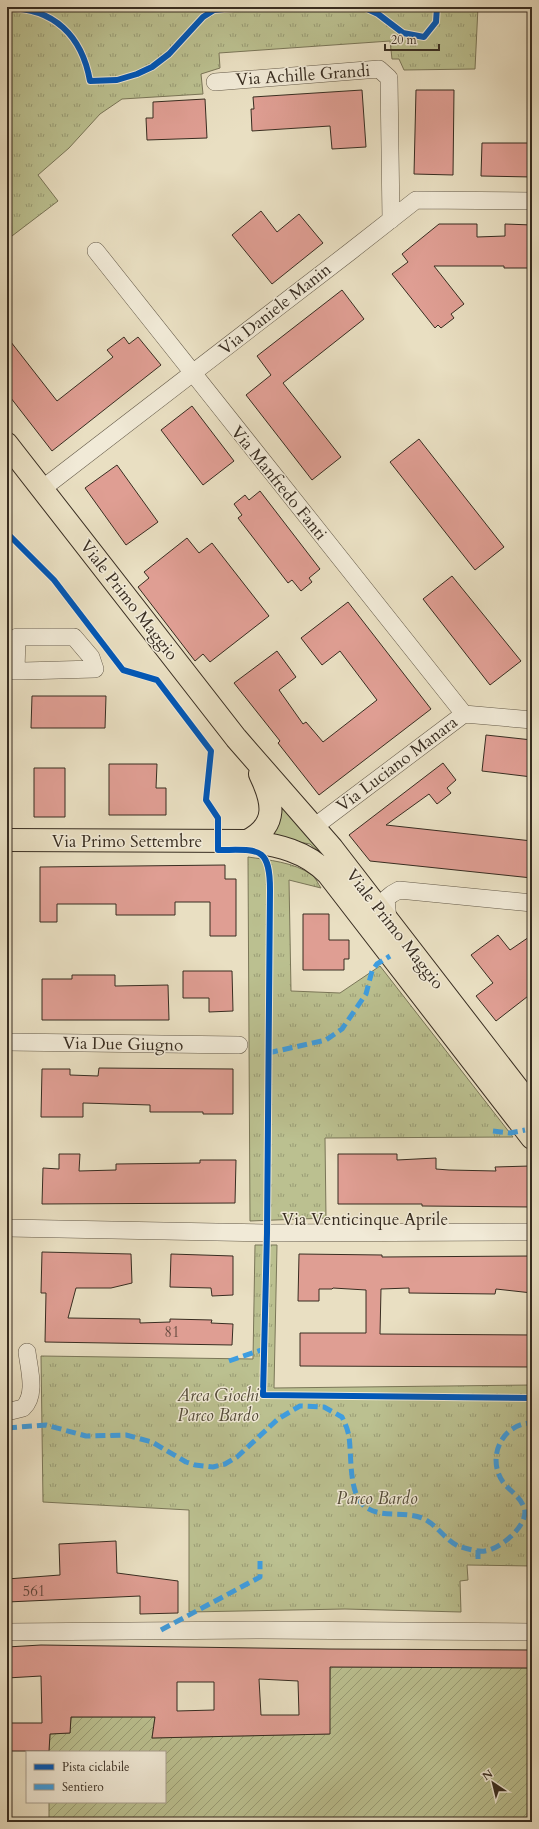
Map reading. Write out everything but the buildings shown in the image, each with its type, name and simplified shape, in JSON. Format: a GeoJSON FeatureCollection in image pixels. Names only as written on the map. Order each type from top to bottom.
{"type":"FeatureCollection","features":[{"type":"Feature","properties":{"kind":"main road","name":"Viale Primo Maggio"},"geometry":{"type":"LineString","coordinates":[[7,444],[251,756],[314,828],[388,920],[532,1107]]}},
{"type":"Feature","properties":{"kind":"main road","name":"Viale Primo Maggio"},"geometry":{"type":"LineString","coordinates":[[247,841],[258,834],[267,824],[270,814],[269,794],[251,756]]}},
{"type":"Feature","properties":{"kind":"main road","name":"Via Primo Settembre"},"geometry":{"type":"LineString","coordinates":[[7,840],[247,841],[268,843],[287,848],[314,861],[323,869]]}},
{"type":"Feature","properties":{"kind":"main road","name":"Viale Primo Maggio"},"geometry":{"type":"LineString","coordinates":[[323,869],[532,1138]]}},
{"type":"Feature","properties":{"kind":"street","name":"Via Achille Grandi"},"geometry":{"type":"LineString","coordinates":[[215,82],[380,69],[389,78],[391,220]]}},
{"type":"Feature","properties":{"kind":"street","name":"Via Daniele Manin"},"geometry":{"type":"LineString","coordinates":[[42,489],[416,200],[532,201]]}},
{"type":"Feature","properties":{"kind":"street","name":"Via Manfredo Fanti"},"geometry":{"type":"LineString","coordinates":[[96,251],[192,374],[464,714]]}},
{"type":"Feature","properties":{"kind":"street","name":"Via Luciano Manara"},"geometry":{"type":"LineString","coordinates":[[314,828],[464,714],[532,720]]}},
{"type":"Feature","properties":{"kind":"street"},"geometry":{"type":"LineString","coordinates":[[388,920],[386,899],[399,890],[532,903]]}},
{"type":"Feature","properties":{"kind":"street","name":"Via Due Giugno"},"geometry":{"type":"LineString","coordinates":[[7,1042],[239,1045]]}},
{"type":"Feature","properties":{"kind":"street","name":"Via Venticinque Aprile"},"geometry":{"type":"LineString","coordinates":[[7,1228],[267,1233],[532,1232]]}},
{"type":"Feature","properties":{"kind":"street"},"geometry":{"type":"LineString","coordinates":[[7,1412],[23,1408],[30,1399],[31,1392],[27,1352]]}},
{"type":"Feature","properties":{"kind":"street"},"geometry":{"type":"LineString","coordinates":[[7,1632],[261,1630],[532,1632]]}},
{"type":"Feature","properties":{"kind":"green space"},"geometry":{"type":"Polygon","coordinates":[[[7,7],[478,7],[475,69],[404,70],[399,59],[392,59],[390,41],[219,53],[220,68],[201,74],[203,94],[122,99],[100,114],[69,148],[38,175],[58,201],[8,239],[7,7]]]}},
{"type":"Feature","properties":{"kind":"green space"},"geometry":{"type":"Polygon","coordinates":[[[281,802],[322,849],[318,851],[310,844],[271,837],[281,802]]]}},
{"type":"Feature","properties":{"kind":"green space"},"geometry":{"type":"Polygon","coordinates":[[[248,857],[281,862],[297,867],[312,875],[321,888],[289,880],[291,991],[340,993],[380,966],[513,1137],[325,1138],[326,1218],[250,1221],[248,857]]]}},
{"type":"Feature","properties":{"kind":"green space","name":"Parco Bardo"},"geometry":{"type":"Polygon","coordinates":[[[255,1245],[277,1245],[274,1388],[532,1385],[532,1566],[467,1565],[468,1580],[460,1581],[461,1612],[345,1609],[189,1612],[189,1510],[43,1502],[41,1356],[253,1359],[255,1245]]]}},
{"type":"Feature","properties":{"kind":"green space"},"geometry":{"type":"Polygon","coordinates":[[[330,1667],[532,1668],[532,1822],[49,1822],[49,1803],[166,1803],[166,1751],[49,1751],[50,1734],[70,1733],[71,1717],[155,1717],[152,1738],[329,1734],[330,1667]]]}},
{"type":"Feature","properties":{"kind":"marked path"},"geometry":{"type":"LineString","coordinates":[[268,1053],[326,1040],[342,1029],[366,994],[372,971],[377,964],[390,956]]}},
{"type":"Feature","properties":{"kind":"marked path"},"geometry":{"type":"LineString","coordinates":[[493,1131],[510,1133],[525,1130]]}},
{"type":"Feature","properties":{"kind":"marked path"},"geometry":{"type":"LineString","coordinates":[[229,1361],[264,1349]]}},
{"type":"Feature","properties":{"kind":"marked path"},"geometry":{"type":"LineString","coordinates":[[7,1428],[46,1425],[86,1436],[126,1435],[152,1442],[186,1462],[195,1465],[213,1467],[225,1464],[237,1457],[278,1419],[300,1406],[324,1407],[342,1417],[346,1427],[349,1437],[352,1476],[354,1486],[361,1503],[367,1508],[380,1513],[408,1515],[422,1518],[432,1524],[456,1545],[476,1551],[485,1551],[492,1549],[507,1540],[514,1534],[524,1519],[525,1512],[523,1505],[503,1482],[498,1473],[496,1463],[497,1453],[505,1435],[512,1429],[521,1425],[532,1423]]}},
{"type":"Feature","properties":{"kind":"marked path"},"geometry":{"type":"LineString","coordinates":[[478,1550],[478,1559]]}},
{"type":"Feature","properties":{"kind":"marked path"},"geometry":{"type":"LineString","coordinates":[[161,1630],[260,1577],[260,1561]]}},
{"type":"Feature","properties":{"kind":"cycle path"},"geometry":{"type":"LineString","coordinates":[[7,8],[24,9],[39,13],[52,19],[63,28],[73,38],[80,51],[86,65],[90,81],[117,80],[137,74],[152,67],[169,54],[203,17],[214,10],[244,7]]}},
{"type":"Feature","properties":{"kind":"cycle path"},"geometry":{"type":"LineString","coordinates":[[363,7],[378,14],[403,33],[424,37],[436,22],[437,7]]}},
{"type":"Feature","properties":{"kind":"cycle path"},"geometry":{"type":"LineString","coordinates":[[7,533],[54,580],[123,670],[157,680],[211,751],[206,800],[218,818],[218,850],[243,850],[259,853],[268,865],[270,890],[267,1233],[263,1395],[532,1398]]}},
{"type":"Feature","properties":{"kind":"park label","name":"Area Giochi Parco Bardo"},"geometry":{"type":"Point","coordinates":[218,1405]}}]}
